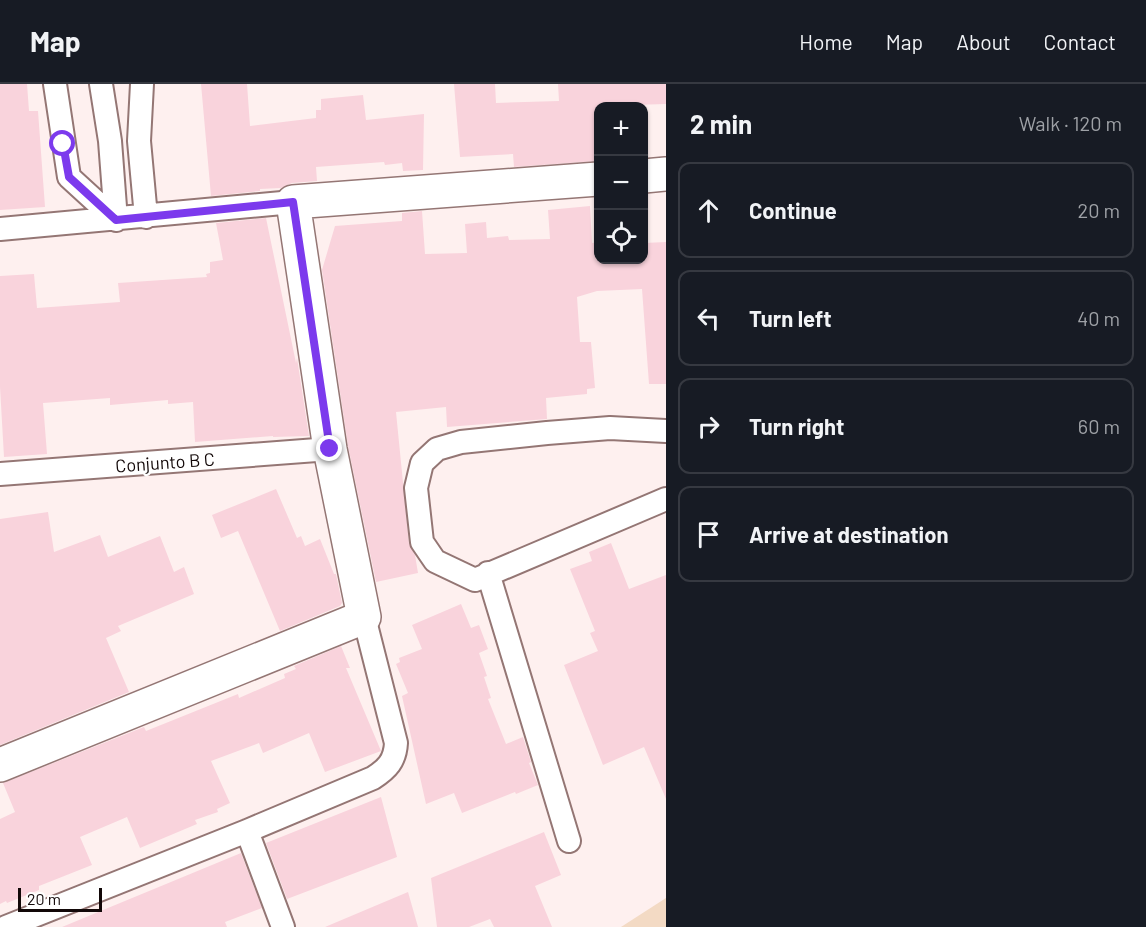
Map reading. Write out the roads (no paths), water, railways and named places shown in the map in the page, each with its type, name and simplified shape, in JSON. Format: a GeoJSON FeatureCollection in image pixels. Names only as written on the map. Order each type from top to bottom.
{"type":"FeatureCollection","features":[{"type":"Feature","properties":{"kind":"street"},"geometry":{"type":"LineString","coordinates":[[55,84],[69,177],[116,220]]}},
{"type":"Feature","properties":{"kind":"street"},"geometry":{"type":"LineString","coordinates":[[101,84],[110,141],[116,220]]}},
{"type":"Feature","properties":{"kind":"street"},"geometry":{"type":"LineString","coordinates":[[141,84],[139,141],[146,217]]}},
{"type":"Feature","properties":{"kind":"street"},"geometry":{"type":"LineString","coordinates":[[648,176],[666,174]]}},
{"type":"Feature","properties":{"kind":"street"},"geometry":{"type":"LineString","coordinates":[[0,229],[293,202],[594,179]]}},
{"type":"Feature","properties":{"kind":"street"},"geometry":{"type":"LineString","coordinates":[[6,927],[33,921],[373,778],[387,768],[396,755],[396,743],[364,617],[330,449],[293,202]]}},
{"type":"Feature","properties":{"kind":"street"},"geometry":{"type":"LineString","coordinates":[[666,431],[610,428],[461,442],[437,449],[422,463],[416,488],[422,542],[435,561],[475,580],[666,499]]}},
{"type":"Feature","properties":{"kind":"street","name":"Conjunto B C"},"geometry":{"type":"LineString","coordinates":[[0,474],[330,449]]}},
{"type":"Feature","properties":{"kind":"street"},"geometry":{"type":"LineString","coordinates":[[488,573],[569,841]]}},
{"type":"Feature","properties":{"kind":"street"},"geometry":{"type":"LineString","coordinates":[[0,765],[364,617]]}},
{"type":"Feature","properties":{"kind":"street"},"geometry":{"type":"LineString","coordinates":[[247,831],[283,927]]}}]}
